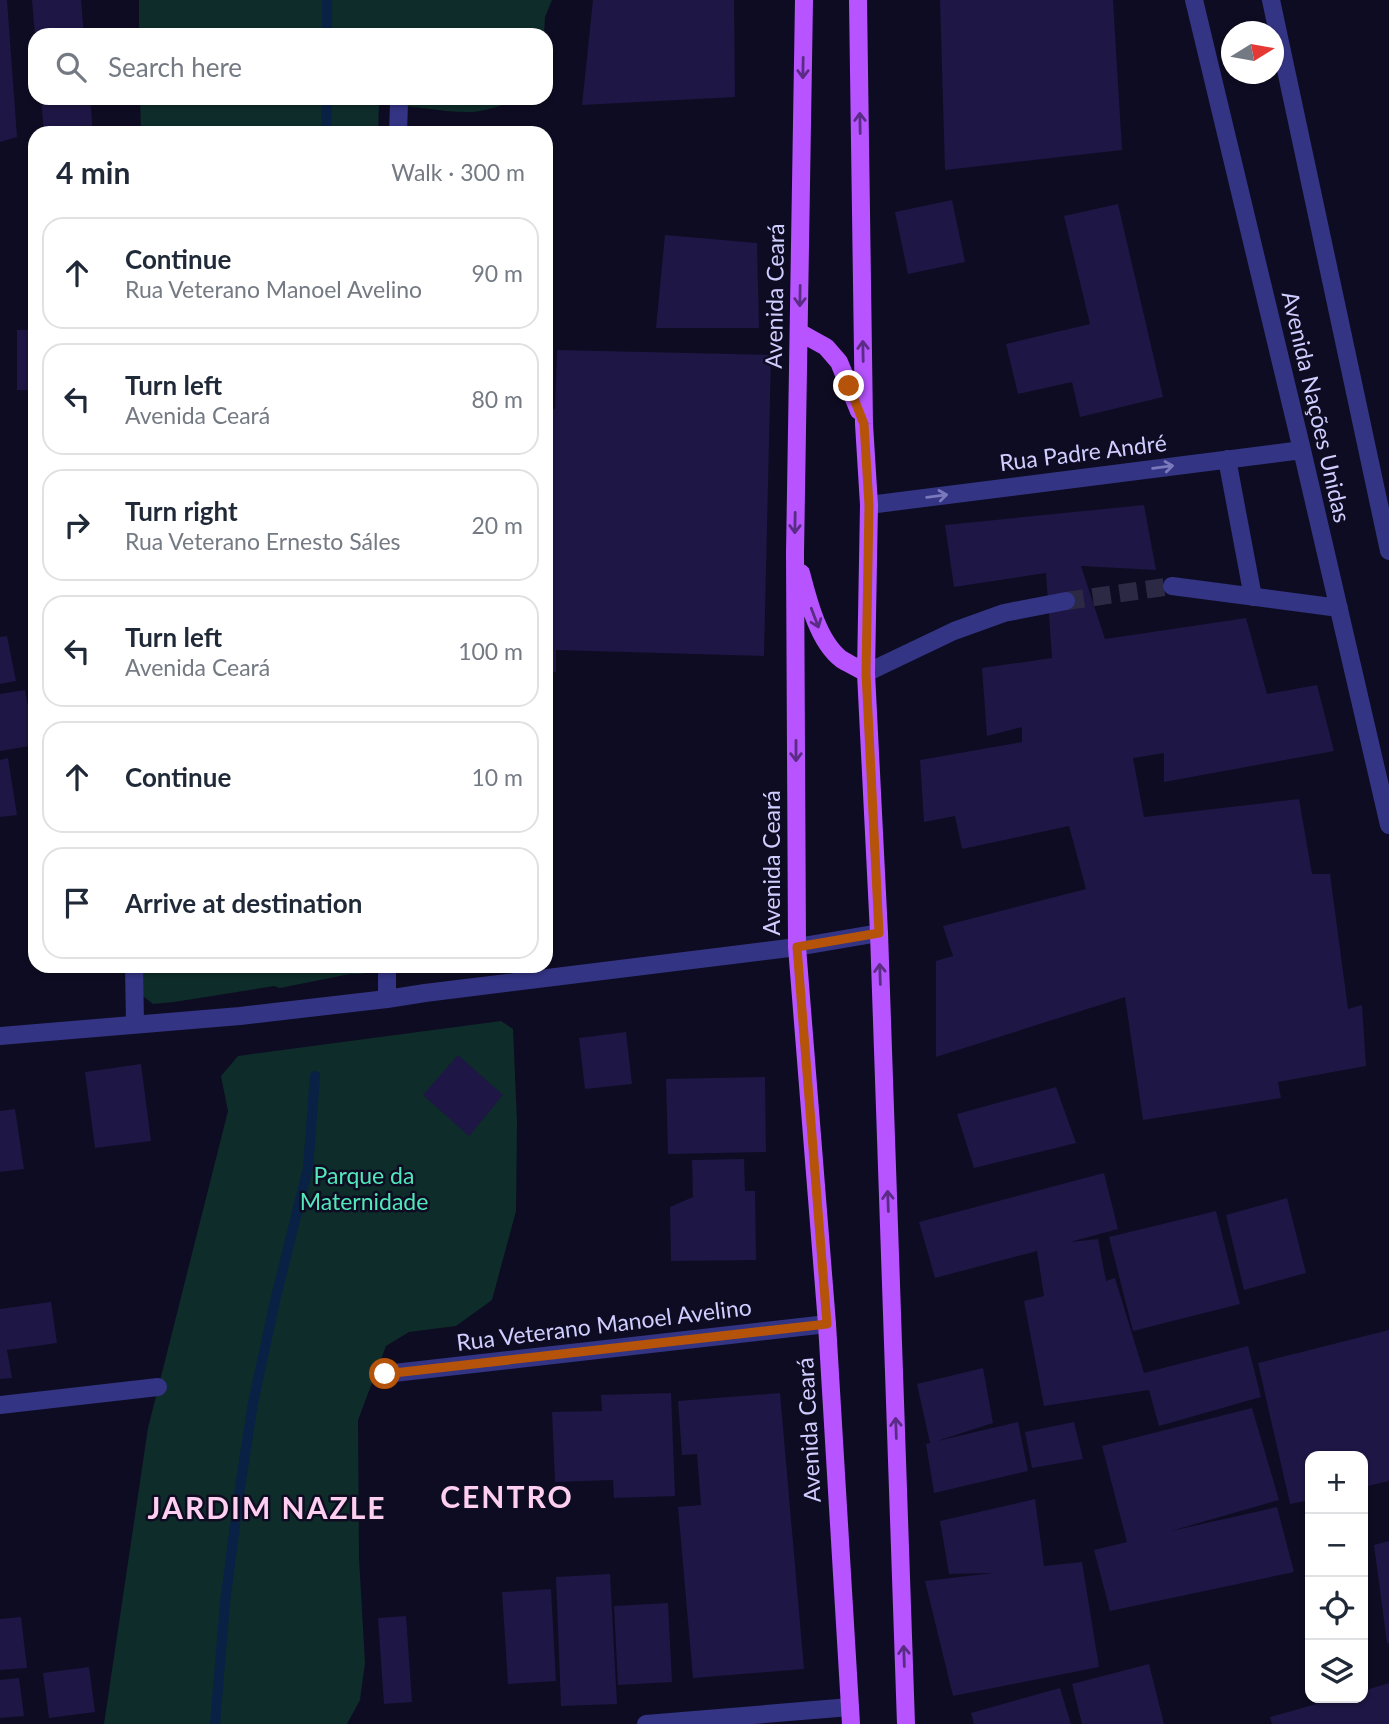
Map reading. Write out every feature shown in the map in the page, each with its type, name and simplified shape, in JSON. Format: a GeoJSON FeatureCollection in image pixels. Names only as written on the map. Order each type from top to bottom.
{"type":"FeatureCollection","features":[{"type":"Feature","properties":{"kind":"main road","name":"Avenida Ceará"},"geometry":{"type":"LineString","coordinates":[[804,0],[795,553],[797,947],[827,1324],[851,1715]]}},
{"type":"Feature","properties":{"kind":"main road"},"geometry":{"type":"LineString","coordinates":[[859,0],[864,424],[869,505],[866,673],[879,933],[906,1724]]}},
{"type":"Feature","properties":{"kind":"main road"},"geometry":{"type":"LineString","coordinates":[[799,332],[826,347],[839,362],[864,424]]}},
{"type":"Feature","properties":{"kind":"main road"},"geometry":{"type":"LineString","coordinates":[[795,553],[817,624],[831,649],[866,673]]}},
{"type":"Feature","properties":{"kind":"street","name":"Avenida Nações Unidas"},"geometry":{"type":"LineString","coordinates":[[1194,0],[1389,825]]}},
{"type":"Feature","properties":{"kind":"street"},"geometry":{"type":"LineString","coordinates":[[1271,0],[1389,551]]}},
{"type":"Feature","properties":{"kind":"street"},"geometry":{"type":"LineString","coordinates":[[398,105],[398,126]]}},
{"type":"Feature","properties":{"kind":"street","name":"Rua Padre André"},"geometry":{"type":"LineString","coordinates":[[869,505],[1302,450]]}},
{"type":"Feature","properties":{"kind":"street"},"geometry":{"type":"LineString","coordinates":[[1227,459],[1253,597]]}},
{"type":"Feature","properties":{"kind":"street"},"geometry":{"type":"LineString","coordinates":[[1172,586],[1339,608]]}},
{"type":"Feature","properties":{"kind":"street"},"geometry":{"type":"LineString","coordinates":[[866,673],[954,631],[1004,613],[1066,601]]}},
{"type":"Feature","properties":{"kind":"street"},"geometry":{"type":"LineString","coordinates":[[0,1036],[240,1016],[387,999],[797,947],[879,933]]}},
{"type":"Feature","properties":{"kind":"street"},"geometry":{"type":"LineString","coordinates":[[135,973],[135,1024]]}},
{"type":"Feature","properties":{"kind":"street"},"geometry":{"type":"LineString","coordinates":[[387,973],[387,999]]}},
{"type":"Feature","properties":{"kind":"street","name":"Rua Veterano Manoel Avelino"},"geometry":{"type":"LineString","coordinates":[[385,1374],[827,1324]]}},
{"type":"Feature","properties":{"kind":"street"},"geometry":{"type":"LineString","coordinates":[[0,1405],[158,1387]]}},
{"type":"Feature","properties":{"kind":"street"},"geometry":{"type":"LineString","coordinates":[[646,1724],[851,1715]]}},
{"type":"Feature","properties":{"kind":"green space"},"geometry":{"type":"Polygon","coordinates":[[[139,0],[552,0],[545,17],[544,28],[139,28],[139,0]]]}},
{"type":"Feature","properties":{"kind":"green space"},"geometry":{"type":"Polygon","coordinates":[[[140,105],[379,105],[378,126],[141,126],[140,105]]]}},
{"type":"Feature","properties":{"kind":"green space"},"geometry":{"type":"Polygon","coordinates":[[[379,105],[503,105],[468,112],[379,105]]]}},
{"type":"Feature","properties":{"kind":"green space"},"geometry":{"type":"Polygon","coordinates":[[[139,973],[364,973],[280,988],[274,986],[153,1004],[139,993],[139,973]]]}},
{"type":"Feature","properties":{"kind":"green space","name":"Parque da Maternidade"},"geometry":{"type":"Polygon","coordinates":[[[501,1021],[513,1029],[517,1121],[516,1211],[492,1300],[456,1326],[409,1332],[386,1346],[358,1420],[359,1558],[365,1663],[360,1700],[347,1724],[104,1724],[148,1428],[228,1111],[221,1076],[238,1056],[501,1021]]]}},
{"type":"Feature","properties":{"kind":"building"},"geometry":{"type":"Polygon","coordinates":[[[0,0],[7,0],[17,137],[0,142],[0,0]]]}},
{"type":"Feature","properties":{"kind":"building"},"geometry":{"type":"Polygon","coordinates":[[[32,0],[81,0],[83,28],[34,28],[32,0]]]}},
{"type":"Feature","properties":{"kind":"building"},"geometry":{"type":"Polygon","coordinates":[[[593,0],[734,0],[735,97],[582,105],[593,0]]]}},
{"type":"Feature","properties":{"kind":"building"},"geometry":{"type":"Polygon","coordinates":[[[940,0],[1113,0],[1122,150],[945,170],[940,0]]]}},
{"type":"Feature","properties":{"kind":"building"},"geometry":{"type":"Polygon","coordinates":[[[42,105],[91,105],[92,126],[43,126],[42,105]]]}},
{"type":"Feature","properties":{"kind":"building"},"geometry":{"type":"Polygon","coordinates":[[[952,200],[965,262],[908,274],[895,212],[952,200]]]}},
{"type":"Feature","properties":{"kind":"building"},"geometry":{"type":"Polygon","coordinates":[[[1118,204],[1163,397],[1080,417],[1072,382],[1018,394],[1006,344],[1090,324],[1064,216],[1118,204]]]}},
{"type":"Feature","properties":{"kind":"building"},"geometry":{"type":"Polygon","coordinates":[[[665,235],[757,243],[759,328],[656,328],[665,235]]]}},
{"type":"Feature","properties":{"kind":"building"},"geometry":{"type":"Polygon","coordinates":[[[17,330],[28,330],[28,390],[17,390],[17,330]]]}},
{"type":"Feature","properties":{"kind":"building"},"geometry":{"type":"Polygon","coordinates":[[[557,350],[771,355],[764,656],[556,650],[556,672],[553,672],[557,350]]]}},
{"type":"Feature","properties":{"kind":"building"},"geometry":{"type":"Polygon","coordinates":[[[1144,505],[1156,570],[1081,566],[1105,639],[1246,618],[1267,694],[1317,685],[1334,751],[1164,782],[1164,753],[1133,758],[1144,817],[1299,799],[1312,874],[1330,874],[1348,1009],[1362,1005],[1366,1066],[1278,1082],[1281,1098],[1143,1120],[1125,997],[936,1057],[936,961],[953,956],[943,926],[1086,889],[1069,826],[962,849],[955,816],[924,822],[920,760],[1022,742],[1022,727],[987,736],[982,668],[1052,658],[1046,573],[954,587],[945,525],[1144,505]]]}},
{"type":"Feature","properties":{"kind":"building"},"geometry":{"type":"Polygon","coordinates":[[[7,636],[16,681],[0,684],[0,637],[7,636]]]}},
{"type":"Feature","properties":{"kind":"building"},"geometry":{"type":"Polygon","coordinates":[[[25,690],[28,706],[28,746],[0,751],[0,694],[25,690]]]}},
{"type":"Feature","properties":{"kind":"building"},"geometry":{"type":"Polygon","coordinates":[[[8,758],[17,815],[0,817],[0,760],[8,758]]]}},
{"type":"Feature","properties":{"kind":"building"},"geometry":{"type":"Polygon","coordinates":[[[626,1032],[632,1084],[585,1089],[579,1038],[626,1032]]]}},
{"type":"Feature","properties":{"kind":"building"},"geometry":{"type":"Polygon","coordinates":[[[458,1055],[503,1095],[469,1136],[423,1095],[458,1055]]]}},
{"type":"Feature","properties":{"kind":"building"},"geometry":{"type":"Polygon","coordinates":[[[141,1064],[151,1141],[95,1148],[85,1072],[141,1064]]]}},
{"type":"Feature","properties":{"kind":"building"},"geometry":{"type":"Polygon","coordinates":[[[765,1077],[766,1152],[668,1154],[666,1079],[765,1077]]]}},
{"type":"Feature","properties":{"kind":"building"},"geometry":{"type":"Polygon","coordinates":[[[1056,1087],[1076,1143],[974,1168],[957,1114],[1056,1087]]]}},
{"type":"Feature","properties":{"kind":"building"},"geometry":{"type":"Polygon","coordinates":[[[15,1109],[24,1169],[0,1172],[0,1111],[15,1109]]]}},
{"type":"Feature","properties":{"kind":"building"},"geometry":{"type":"Polygon","coordinates":[[[744,1159],[745,1191],[755,1191],[756,1260],[671,1261],[670,1207],[693,1197],[692,1160],[744,1159]]]}},
{"type":"Feature","properties":{"kind":"building"},"geometry":{"type":"Polygon","coordinates":[[[1104,1173],[1118,1229],[1070,1242],[1098,1239],[1106,1281],[1115,1278],[1144,1373],[1248,1346],[1261,1397],[1159,1426],[1149,1390],[1044,1406],[1024,1301],[1044,1296],[1037,1251],[935,1278],[919,1222],[1104,1173]]]}},
{"type":"Feature","properties":{"kind":"building"},"geometry":{"type":"Polygon","coordinates":[[[1287,1198],[1306,1273],[1244,1290],[1226,1215],[1287,1198]]]}},
{"type":"Feature","properties":{"kind":"building"},"geometry":{"type":"Polygon","coordinates":[[[1216,1211],[1240,1304],[1133,1331],[1109,1237],[1216,1211]]]}},
{"type":"Feature","properties":{"kind":"building"},"geometry":{"type":"Polygon","coordinates":[[[51,1302],[57,1343],[7,1350],[12,1378],[0,1379],[0,1309],[51,1302]]]}},
{"type":"Feature","properties":{"kind":"building"},"geometry":{"type":"Polygon","coordinates":[[[1389,1330],[1389,1481],[1368,1486],[1368,1451],[1305,1451],[1305,1501],[1290,1504],[1258,1363],[1389,1330]]]}},
{"type":"Feature","properties":{"kind":"building"},"geometry":{"type":"Polygon","coordinates":[[[983,1368],[993,1423],[937,1441],[1018,1422],[1028,1471],[934,1493],[926,1444],[930,1443],[917,1384],[983,1368]]]}},
{"type":"Feature","properties":{"kind":"building"},"geometry":{"type":"Polygon","coordinates":[[[671,1393],[675,1496],[614,1498],[613,1480],[555,1482],[552,1412],[602,1411],[601,1395],[671,1393]]]}},
{"type":"Feature","properties":{"kind":"building"},"geometry":{"type":"Polygon","coordinates":[[[780,1393],[804,1669],[693,1678],[678,1507],[701,1505],[697,1454],[682,1455],[678,1401],[780,1393]]]}},
{"type":"Feature","properties":{"kind":"building"},"geometry":{"type":"Polygon","coordinates":[[[1252,1408],[1279,1500],[1171,1531],[1277,1507],[1294,1572],[1110,1611],[1094,1550],[1127,1542],[1102,1446],[1252,1408]]]}},
{"type":"Feature","properties":{"kind":"building"},"geometry":{"type":"Polygon","coordinates":[[[1074,1422],[1083,1459],[1032,1468],[1025,1432],[1074,1422]]]}},
{"type":"Feature","properties":{"kind":"building"},"geometry":{"type":"Polygon","coordinates":[[[1035,1499],[1044,1566],[1082,1562],[1099,1667],[953,1696],[925,1581],[993,1573],[949,1574],[940,1521],[1035,1499]]]}},
{"type":"Feature","properties":{"kind":"building"},"geometry":{"type":"Polygon","coordinates":[[[1389,1541],[1389,1643],[1387,1643],[1374,1545],[1389,1541]]]}},
{"type":"Feature","properties":{"kind":"building"},"geometry":{"type":"Polygon","coordinates":[[[610,1574],[617,1704],[561,1706],[556,1577],[610,1574]]]}},
{"type":"Feature","properties":{"kind":"building"},"geometry":{"type":"Polygon","coordinates":[[[551,1589],[556,1681],[508,1684],[502,1592],[551,1589]]]}},
{"type":"Feature","properties":{"kind":"building"},"geometry":{"type":"Polygon","coordinates":[[[668,1603],[672,1682],[618,1685],[614,1606],[668,1603]]]}},
{"type":"Feature","properties":{"kind":"building"},"geometry":{"type":"Polygon","coordinates":[[[406,1616],[412,1702],[384,1704],[378,1618],[406,1616]]]}},
{"type":"Feature","properties":{"kind":"building"},"geometry":{"type":"Polygon","coordinates":[[[21,1617],[27,1668],[0,1670],[0,1619],[21,1617]]]}},
{"type":"Feature","properties":{"kind":"building"},"geometry":{"type":"Polygon","coordinates":[[[1149,1664],[1164,1724],[1082,1724],[1072,1684],[1149,1664]]]}},
{"type":"Feature","properties":{"kind":"building"},"geometry":{"type":"Polygon","coordinates":[[[89,1667],[95,1712],[49,1718],[43,1673],[89,1667]]]}},
{"type":"Feature","properties":{"kind":"building"},"geometry":{"type":"Polygon","coordinates":[[[19,1678],[24,1716],[0,1718],[0,1680],[19,1678]]]}},
{"type":"Feature","properties":{"kind":"building"},"geometry":{"type":"Polygon","coordinates":[[[1389,1683],[1389,1724],[1272,1724],[1270,1717],[1320,1703],[1368,1703],[1368,1689],[1389,1683]]]}},
{"type":"Feature","properties":{"kind":"building"},"geometry":{"type":"Polygon","coordinates":[[[1060,1688],[1071,1724],[974,1724],[971,1713],[1060,1688]]]}},
{"type":"Feature","properties":{"kind":"waterway"},"geometry":{"type":"LineString","coordinates":[[327,0],[327,28]]}},
{"type":"Feature","properties":{"kind":"waterway"},"geometry":{"type":"LineString","coordinates":[[326,126],[327,105]]}},
{"type":"Feature","properties":{"kind":"waterway"},"geometry":{"type":"LineString","coordinates":[[215,1724],[225,1603],[240,1487],[253,1403],[308,1168],[315,1076]]}},
{"type":"Feature","properties":{"kind":"tunnel"},"geometry":{"type":"LineString","coordinates":[[1066,601],[1172,586]]}},
{"type":"Feature","properties":{"kind":"district","name":"CENTRO"},"geometry":{"type":"Point","coordinates":[507,1498]}},
{"type":"Feature","properties":{"kind":"district","name":"JARDIM NAZLE"},"geometry":{"type":"Point","coordinates":[267,1509]}},
{"type":"Feature","properties":{"kind":"route"},"geometry":{"type":"LineString","coordinates":[[385,1374],[827,1324],[797,947],[879,933],[866,673],[869,505],[864,424],[849,386]]}}]}
